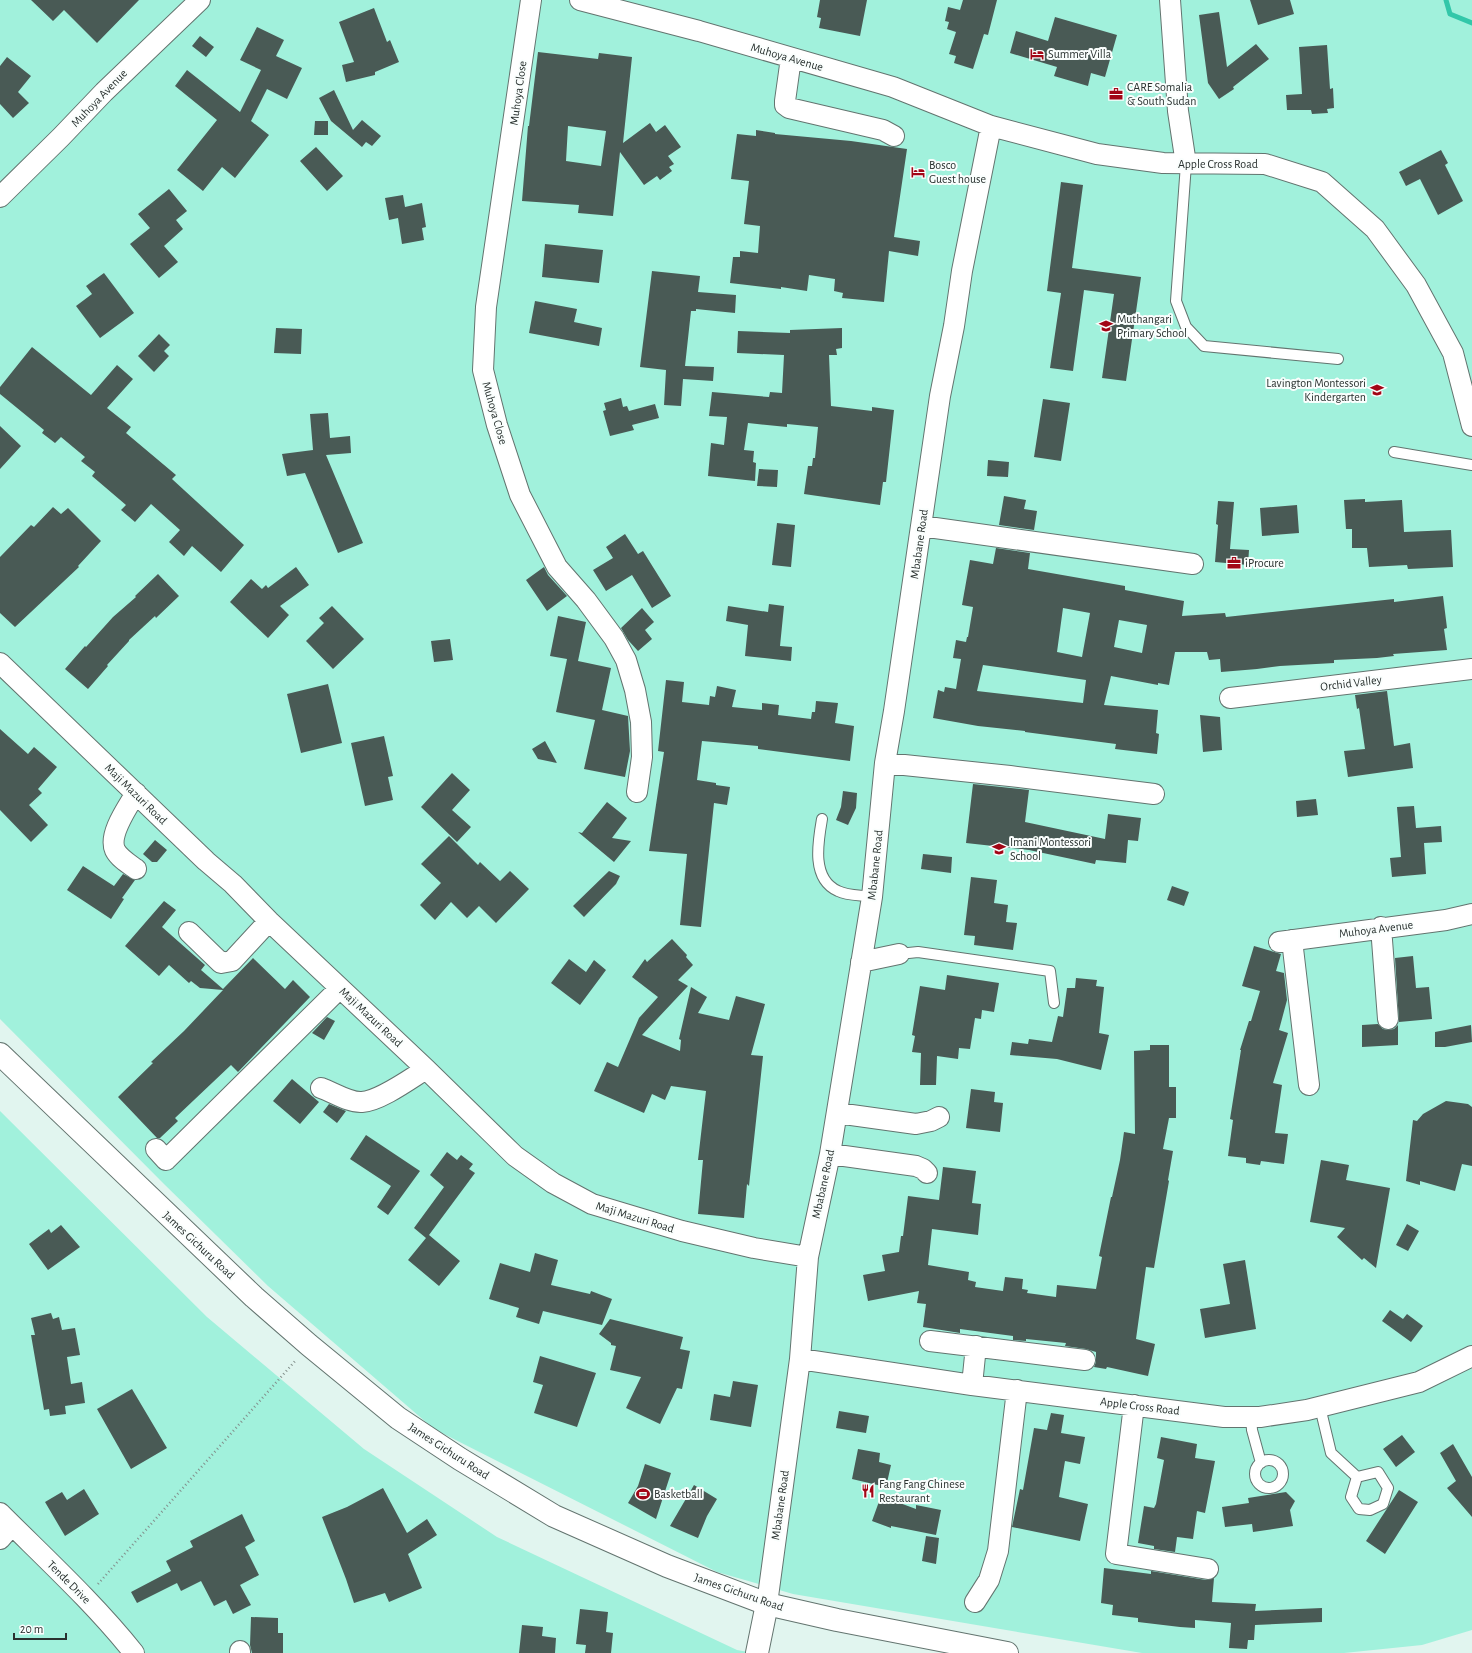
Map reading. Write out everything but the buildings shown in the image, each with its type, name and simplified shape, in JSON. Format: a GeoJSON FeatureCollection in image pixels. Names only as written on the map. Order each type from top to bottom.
{"type":"FeatureCollection","features":[{"type":"Feature","properties":{"kind":"main road","name":"James Gichuru Road"},"geometry":{"type":"LineString","coordinates":[[0,1054],[254,1297],[309,1345],[398,1418],[460,1459],[554,1516],[667,1566],[766,1604],[837,1620],[1008,1653]]}},
{"type":"Feature","properties":{"kind":"main road"},"geometry":{"type":"LineString","coordinates":[[757,1653],[766,1604]]}},
{"type":"Feature","properties":{"kind":"street","name":"Muhoya Avenue"},"geometry":{"type":"LineString","coordinates":[[0,197],[61,138],[104,92],[200,0]]}},
{"type":"Feature","properties":{"kind":"street","name":"Muhoya Close"},"geometry":{"type":"LineString","coordinates":[[531,0],[486,307],[483,370],[497,425],[520,495],[557,567],[586,600],[614,638],[626,660],[635,690],[641,722],[642,757],[637,792]]}},
{"type":"Feature","properties":{"kind":"street","name":"Muhoya Avenue"},"geometry":{"type":"LineString","coordinates":[[580,0],[893,87],[991,126]]}},
{"type":"Feature","properties":{"kind":"street"},"geometry":{"type":"LineString","coordinates":[[1170,0],[1178,111],[1186,164]]}},
{"type":"Feature","properties":{"kind":"street"},"geometry":{"type":"LineString","coordinates":[[791,58],[785,105],[789,108],[883,130],[894,136]]}},
{"type":"Feature","properties":{"kind":"street","name":"Apple Cross Road"},"geometry":{"type":"LineString","coordinates":[[991,126],[1097,154],[1163,163],[1265,164],[1322,182],[1375,229],[1416,285],[1454,353],[1472,426]]}},
{"type":"Feature","properties":{"kind":"street","name":"Mbabane Road"},"geometry":{"type":"LineString","coordinates":[[766,1604],[800,1359],[808,1257],[830,1154],[872,896],[885,763],[940,396],[954,326],[962,271],[991,126]]}},
{"type":"Feature","properties":{"kind":"street"},"geometry":{"type":"LineString","coordinates":[[921,526],[1193,564]]}},
{"type":"Feature","properties":{"kind":"street","name":"Maji Mazuri Road"},"geometry":{"type":"LineString","coordinates":[[0,663],[515,1156],[553,1183],[592,1204],[682,1231],[754,1248],[808,1257]]}},
{"type":"Feature","properties":{"kind":"street","name":"Orchid Valley"},"geometry":{"type":"LineString","coordinates":[[1230,698],[1472,669]]}},
{"type":"Feature","properties":{"kind":"street"},"geometry":{"type":"LineString","coordinates":[[885,763],[1010,776],[1154,794]]}},
{"type":"Feature","properties":{"kind":"street"},"geometry":{"type":"LineString","coordinates":[[136,793],[119,822],[114,845],[121,858],[136,869]]}},
{"type":"Feature","properties":{"kind":"street","name":"Muhoya Avenue"},"geometry":{"type":"LineString","coordinates":[[1309,1085],[1285,941],[1446,920],[1472,914]]}},
{"type":"Feature","properties":{"kind":"street"},"geometry":{"type":"LineString","coordinates":[[189,932],[221,963],[226,963],[232,961],[269,921]]}},
{"type":"Feature","properties":{"kind":"street"},"geometry":{"type":"LineString","coordinates":[[1381,928],[1388,1019]]}},
{"type":"Feature","properties":{"kind":"street"},"geometry":{"type":"LineString","coordinates":[[861,962],[899,954]]}},
{"type":"Feature","properties":{"kind":"street"},"geometry":{"type":"LineString","coordinates":[[156,1149],[166,1160],[340,988]]}},
{"type":"Feature","properties":{"kind":"street"},"geometry":{"type":"LineString","coordinates":[[321,1088],[349,1100],[362,1102],[372,1100],[394,1089],[426,1070]]}},
{"type":"Feature","properties":{"kind":"street"},"geometry":{"type":"LineString","coordinates":[[837,1113],[916,1124],[931,1121],[939,1117]]}},
{"type":"Feature","properties":{"kind":"street"},"geometry":{"type":"LineString","coordinates":[[830,1154],[916,1166],[923,1169],[928,1174]]}},
{"type":"Feature","properties":{"kind":"street"},"geometry":{"type":"LineString","coordinates":[[930,1341],[1085,1360]]}},
{"type":"Feature","properties":{"kind":"street"},"geometry":{"type":"LineString","coordinates":[[972,1384],[976,1346]]}},
{"type":"Feature","properties":{"kind":"street","name":"Apple Cross Road"},"geometry":{"type":"LineString","coordinates":[[800,1359],[972,1384],[1224,1417],[1251,1417],[1307,1410],[1419,1382],[1472,1356]]}},
{"type":"Feature","properties":{"kind":"street"},"geometry":{"type":"LineString","coordinates":[[975,1602],[989,1580],[998,1551],[1017,1390]]}},
{"type":"Feature","properties":{"kind":"street"},"geometry":{"type":"LineString","coordinates":[[1134,1405],[1116,1554],[1208,1569]]}},
{"type":"Feature","properties":{"kind":"street","name":"Tende Drive"},"geometry":{"type":"LineString","coordinates":[[4,1526],[86,1598],[115,1629],[134,1653]]}},
{"type":"Feature","properties":{"kind":"lane"},"geometry":{"type":"LineString","coordinates":[[1186,164],[1176,301],[1186,327],[1204,346],[1338,359]]}},
{"type":"Feature","properties":{"kind":"lane"},"geometry":{"type":"LineString","coordinates":[[1394,452],[1472,465]]}},
{"type":"Feature","properties":{"kind":"lane"},"geometry":{"type":"LineString","coordinates":[[822,819],[818,846],[818,859],[827,883],[839,892],[872,896]]}},
{"type":"Feature","properties":{"kind":"lane"},"geometry":{"type":"LineString","coordinates":[[899,954],[918,952],[1050,971],[1054,1003]]}},
{"type":"Feature","properties":{"kind":"lane"},"geometry":{"type":"LineString","coordinates":[[1320,1407],[1331,1453],[1357,1477]]}},
{"type":"Feature","properties":{"kind":"lane"},"geometry":{"type":"LineString","coordinates":[[1251,1417],[1252,1430],[1261,1463]]}},
{"type":"Feature","properties":{"kind":"path"},"geometry":{"type":"LineString","coordinates":[[86,1598],[309,1345]]}},
{"type":"Feature","properties":{"kind":"green space"},"geometry":{"type":"Polygon","coordinates":[[[0,0],[1472,0],[1472,1630],[1422,1645],[1344,1653],[1142,1653],[793,1594],[717,1572],[434,1429],[268,1286],[0,1019],[0,0]]]}},
{"type":"Feature","properties":{"kind":"green space"},"geometry":{"type":"Polygon","coordinates":[[[0,1111],[207,1317],[364,1449],[497,1537],[737,1650],[754,1653],[0,1653],[0,1111]]]}},
{"type":"Feature","properties":{"kind":"waterway"},"geometry":{"type":"LineString","coordinates":[[1446,0],[1450,14],[1472,23]]}},
{"type":"Feature","properties":{"kind":"place","name":"Summer Villa"},"geometry":{"type":"Point","coordinates":[1037,54]}},
{"type":"Feature","properties":{"kind":"place","name":"CARE Somalia & South Sudan"},"geometry":{"type":"Point","coordinates":[1116,94]}},
{"type":"Feature","properties":{"kind":"place","name":"Bosco Guest house"},"geometry":{"type":"Point","coordinates":[918,172]}},
{"type":"Feature","properties":{"kind":"place","name":"Muthangari Primary School"},"geometry":{"type":"Point","coordinates":[1106,326]}},
{"type":"Feature","properties":{"kind":"place","name":"Lavington Montessori Kindergarten"},"geometry":{"type":"Point","coordinates":[1377,390]}},
{"type":"Feature","properties":{"kind":"place","name":"iProcure"},"geometry":{"type":"Point","coordinates":[1234,563]}},
{"type":"Feature","properties":{"kind":"place","name":"Imani Montessori School"},"geometry":{"type":"Point","coordinates":[999,849]}},
{"type":"Feature","properties":{"kind":"place","name":"Fang Fang Chinese Restaurant"},"geometry":{"type":"Point","coordinates":[868,1491]}},
{"type":"Feature","properties":{"kind":"place","name":"Basketball"},"geometry":{"type":"Point","coordinates":[643,1494]}}]}
